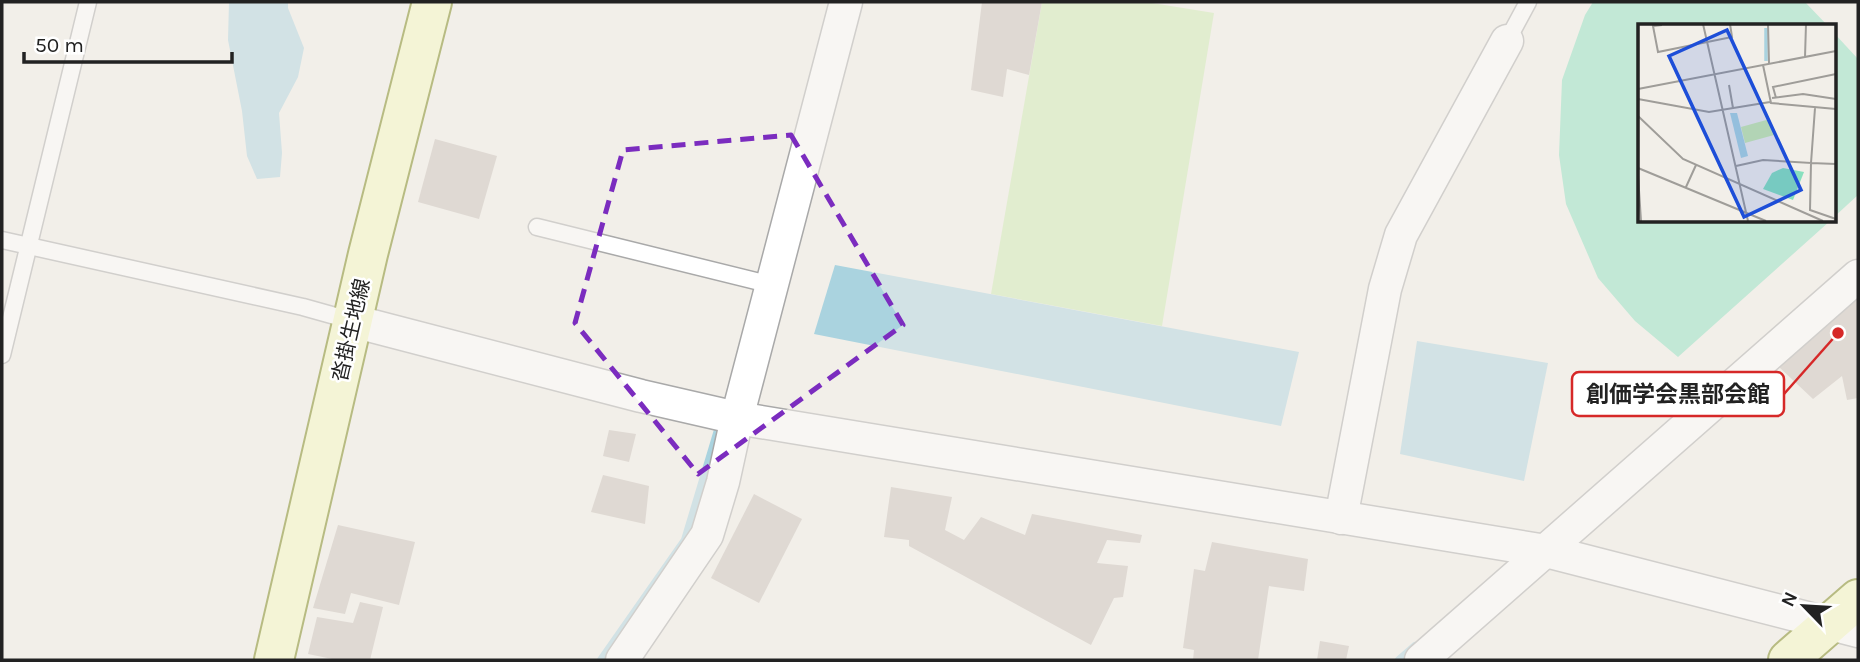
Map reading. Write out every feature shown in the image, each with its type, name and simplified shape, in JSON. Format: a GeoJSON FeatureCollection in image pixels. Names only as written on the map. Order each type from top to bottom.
{"type":"FeatureCollection","features":[{"type":"Feature","properties":{"kind":"main road","name":"沓掛生地線"},"geometry":{"type":"LineString","coordinates":[[274,660],[353,321],[432,2]]}},
{"type":"Feature","properties":{"kind":"main road"},"geometry":{"type":"LineString","coordinates":[[1788,660],[1849,618]]}},
{"type":"Feature","properties":{"kind":"street"},"geometry":{"type":"LineString","coordinates":[[622,660],[707,535],[723,482],[737,418],[846,2]]}},
{"type":"Feature","properties":{"kind":"street"},"geometry":{"type":"LineString","coordinates":[[1341,518],[1385,289],[1401,235],[1507,41]]}},
{"type":"Feature","properties":{"kind":"street"},"geometry":{"type":"LineString","coordinates":[[1421,660],[1858,276]]}},
{"type":"Feature","properties":{"kind":"street"},"geometry":{"type":"LineString","coordinates":[[353,321],[641,396],[737,418],[1546,551],[1849,618]]}},
{"type":"Feature","properties":{"kind":"lane"},"geometry":{"type":"LineString","coordinates":[[2,355],[89,2]]}},
{"type":"Feature","properties":{"kind":"lane"},"geometry":{"type":"LineString","coordinates":[[1507,41],[1528,2]]}},
{"type":"Feature","properties":{"kind":"lane"},"geometry":{"type":"LineString","coordinates":[[537,227],[772,285]]}},
{"type":"Feature","properties":{"kind":"lane"},"geometry":{"type":"LineString","coordinates":[[2,240],[303,307],[353,321]]}},
{"type":"Feature","properties":{"kind":"highlighted area"},"geometry":{"type":"Polygon","coordinates":[[[791,135],[903,325],[698,474],[575,323],[623,150],[791,135]]]}},
{"type":"Feature","properties":{"kind":"green space"},"geometry":{"type":"Polygon","coordinates":[[[1042,2],[1146,2],[1214,13],[1162,326],[991,294],[1042,2]]]}},
{"type":"Feature","properties":{"kind":"green space"},"geometry":{"type":"Polygon","coordinates":[[[1593,2],[1805,2],[1826,24],[1638,24],[1638,222],[1829,222],[1678,357],[1635,321],[1598,278],[1566,204],[1559,155],[1562,80],[1585,15],[1593,2]]]}},
{"type":"Feature","properties":{"kind":"green space"},"geometry":{"type":"Polygon","coordinates":[[[1836,35],[1858,59],[1858,195],[1836,215],[1836,35]]]}},
{"type":"Feature","properties":{"kind":"water"},"geometry":{"type":"Polygon","coordinates":[[[229,2],[288,2],[304,48],[298,77],[279,113],[282,153],[280,177],[257,179],[247,156],[242,111],[228,40],[229,2]]]}},
{"type":"Feature","properties":{"kind":"water"},"geometry":{"type":"Polygon","coordinates":[[[835,265],[1299,352],[1281,426],[814,334],[835,265]]]}},
{"type":"Feature","properties":{"kind":"water"},"geometry":{"type":"Polygon","coordinates":[[[1417,341],[1548,363],[1524,481],[1400,454],[1417,341]]]}},
{"type":"Feature","properties":{"kind":"building"},"geometry":{"type":"Polygon","coordinates":[[[982,2],[1042,2],[1029,75],[1007,69],[1003,97],[971,90],[982,2]]]}},
{"type":"Feature","properties":{"kind":"building"},"geometry":{"type":"Polygon","coordinates":[[[435,139],[497,156],[479,219],[418,202],[435,139]]]}},
{"type":"Feature","properties":{"kind":"building"},"geometry":{"type":"Polygon","coordinates":[[[1858,298],[1858,398],[1847,400],[1842,376],[1813,399],[1779,367],[1858,298]]]}},
{"type":"Feature","properties":{"kind":"building"},"geometry":{"type":"Polygon","coordinates":[[[609,430],[636,434],[629,462],[603,456],[609,430]]]}},
{"type":"Feature","properties":{"kind":"building"},"geometry":{"type":"Polygon","coordinates":[[[603,475],[649,486],[645,524],[591,512],[603,475]]]}},
{"type":"Feature","properties":{"kind":"building"},"geometry":{"type":"Polygon","coordinates":[[[891,487],[952,497],[945,530],[964,540],[981,517],[1025,535],[1032,514],[1142,535],[1140,543],[1107,540],[1097,563],[1128,566],[1123,597],[1114,598],[1091,645],[909,546],[909,540],[884,537],[891,487]]]}},
{"type":"Feature","properties":{"kind":"building"},"geometry":{"type":"Polygon","coordinates":[[[754,494],[802,519],[759,603],[711,578],[754,494]]]}},
{"type":"Feature","properties":{"kind":"building"},"geometry":{"type":"Polygon","coordinates":[[[338,525],[415,542],[399,605],[351,593],[345,614],[313,608],[338,525]]]}},
{"type":"Feature","properties":{"kind":"building"},"geometry":{"type":"Polygon","coordinates":[[[1212,542],[1308,559],[1304,591],[1269,586],[1258,660],[1193,660],[1194,650],[1183,648],[1194,569],[1205,571],[1212,542]]]}},
{"type":"Feature","properties":{"kind":"building"},"geometry":{"type":"Polygon","coordinates":[[[360,602],[383,607],[370,660],[337,660],[308,654],[317,617],[353,623],[360,602]]]}},
{"type":"Feature","properties":{"kind":"building"},"geometry":{"type":"Polygon","coordinates":[[[1320,641],[1349,646],[1346,660],[1317,660],[1320,641]]]}},
{"type":"Feature","properties":{"kind":"waterway"},"geometry":{"type":"LineString","coordinates":[[601,660],[685,540],[721,420]]}},
{"type":"Feature","properties":{"kind":"waterway"},"geometry":{"type":"LineString","coordinates":[[1399,660],[1415,646]]}},
{"type":"Feature","properties":{"kind":"place","name":"創価学会黒部会館"},"geometry":{"type":"Point","coordinates":[1838,333]}}]}
